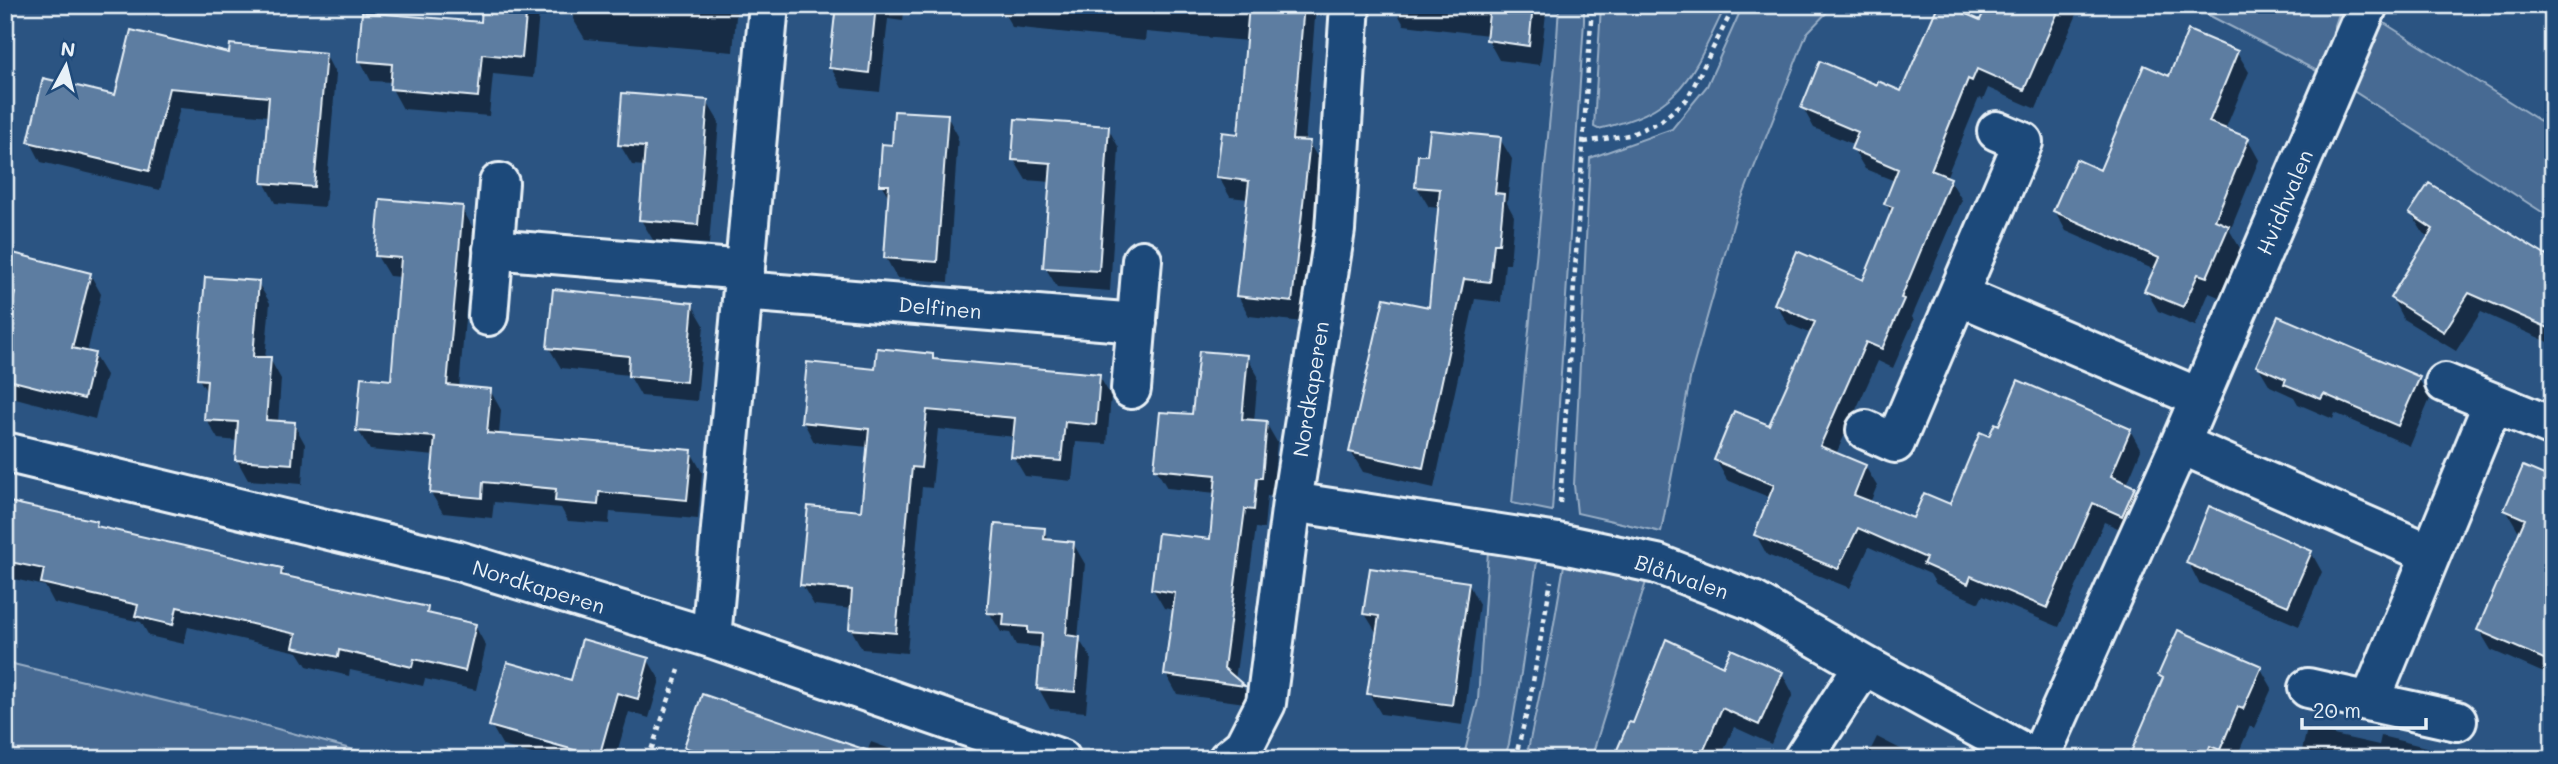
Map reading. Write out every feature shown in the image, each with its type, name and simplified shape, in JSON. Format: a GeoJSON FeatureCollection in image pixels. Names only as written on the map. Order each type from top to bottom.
{"type":"FeatureCollection","features":[{"type":"Feature","properties":{"kind":"street"},"geometry":{"type":"LineString","coordinates":[[711,638],[769,5]]}},
{"type":"Feature","properties":{"kind":"street","name":"Nordkaperen"},"geometry":{"type":"LineString","coordinates":[[1228,759],[1244,746],[1266,703],[1292,502],[1335,230],[1350,5]]}},
{"type":"Feature","properties":{"kind":"street","name":"Hvidhvalen"},"geometry":{"type":"LineString","coordinates":[[2037,759],[2180,444],[2368,5]]}},
{"type":"Feature","properties":{"kind":"street"},"geometry":{"type":"LineString","coordinates":[[1867,430],[1895,443],[2023,142],[1997,131]]}},
{"type":"Feature","properties":{"kind":"street"},"geometry":{"type":"LineString","coordinates":[[488,316],[499,183]]}},
{"type":"Feature","properties":{"kind":"street","name":"Delfinen"},"geometry":{"type":"LineString","coordinates":[[493,249],[744,281],[1137,323]]}},
{"type":"Feature","properties":{"kind":"street"},"geometry":{"type":"LineString","coordinates":[[1131,389],[1142,260]]}},
{"type":"Feature","properties":{"kind":"street"},"geometry":{"type":"LineString","coordinates":[[1958,295],[2200,398]]}},
{"type":"Feature","properties":{"kind":"street"},"geometry":{"type":"LineString","coordinates":[[2445,383],[2553,427]]}},
{"type":"Feature","properties":{"kind":"street"},"geometry":{"type":"LineString","coordinates":[[2370,702],[2493,403]]}},
{"type":"Feature","properties":{"kind":"street"},"geometry":{"type":"LineString","coordinates":[[2180,444],[2431,554]]}},
{"type":"Feature","properties":{"kind":"street","name":"Nordkaperen"},"geometry":{"type":"LineString","coordinates":[[5,452],[458,561],[711,638],[1061,759]]}},
{"type":"Feature","properties":{"kind":"street","name":"Blåhvalen"},"geometry":{"type":"LineString","coordinates":[[1292,502],[1558,543],[1657,564],[1753,601],[2037,759]]}},
{"type":"Feature","properties":{"kind":"street"},"geometry":{"type":"LineString","coordinates":[[1804,759],[1864,665]]}},
{"type":"Feature","properties":{"kind":"street"},"geometry":{"type":"LineString","coordinates":[[2308,688],[2457,721]]}},
{"type":"Feature","properties":{"kind":"path"},"geometry":{"type":"LineString","coordinates":[[1515,759],[1530,704],[1558,543],[1592,5]]}},
{"type":"Feature","properties":{"kind":"path"},"geometry":{"type":"LineString","coordinates":[[1584,142],[1629,135],[1661,121],[1687,99],[1735,5]]}},
{"type":"Feature","properties":{"kind":"path"},"geometry":{"type":"LineString","coordinates":[[648,759],[687,649],[711,638]]}},
{"type":"Feature","properties":{"kind":"shaded area"},"geometry":{"type":"Polygon","coordinates":[[[1559,5],[1584,5],[1584,21],[1552,511],[1512,503],[1559,5]]]}},
{"type":"Feature","properties":{"kind":"shaded area"},"geometry":{"type":"Polygon","coordinates":[[[1601,5],[1726,5],[1693,71],[1681,87],[1649,112],[1598,129],[1594,127],[1601,5]]]}},
{"type":"Feature","properties":{"kind":"shaded area"},"geometry":{"type":"Polygon","coordinates":[[[1743,5],[1834,5],[1807,33],[1737,211],[1691,374],[1661,532],[1577,513],[1574,485],[1590,158],[1672,129],[1707,86],[1743,5]]]}},
{"type":"Feature","properties":{"kind":"shaded area"},"geometry":{"type":"Polygon","coordinates":[[[2189,5],[2342,5],[2319,72],[2189,5]]]}},
{"type":"Feature","properties":{"kind":"shaded area"},"geometry":{"type":"Polygon","coordinates":[[[2381,21],[2553,129],[2553,219],[2352,90],[2381,21]]]}},
{"type":"Feature","properties":{"kind":"shaded area"},"geometry":{"type":"Polygon","coordinates":[[[1488,551],[1537,561],[1521,673],[1504,759],[1463,759],[1478,700],[1488,551]]]}},
{"type":"Feature","properties":{"kind":"shaded area"},"geometry":{"type":"Polygon","coordinates":[[[1564,565],[1646,582],[1591,759],[1526,759],[1551,641],[1564,565]]]}},
{"type":"Feature","properties":{"kind":"shaded area"},"geometry":{"type":"Polygon","coordinates":[[[5,662],[252,722],[387,759],[5,759],[5,662]]]}},
{"type":"Feature","properties":{"kind":"building"},"geometry":{"type":"Polygon","coordinates":[[[482,5],[527,5],[522,58],[482,54],[478,97],[390,89],[392,64],[358,61],[362,12],[481,22],[482,5]]]}},
{"type":"Feature","properties":{"kind":"building"},"geometry":{"type":"Polygon","coordinates":[[[836,5],[876,5],[869,73],[829,68],[836,5]]]}},
{"type":"Feature","properties":{"kind":"building"},"geometry":{"type":"Polygon","coordinates":[[[1249,5],[1304,5],[1292,140],[1310,141],[1292,302],[1236,296],[1249,181],[1216,177],[1222,132],[1238,134],[1249,5]]]}},
{"type":"Feature","properties":{"kind":"building"},"geometry":{"type":"Polygon","coordinates":[[[1490,5],[1533,5],[1529,46],[1486,40],[1490,5]]]}},
{"type":"Feature","properties":{"kind":"building"},"geometry":{"type":"Polygon","coordinates":[[[1938,5],[1945,5],[1980,20],[1987,5],[2061,5],[2024,90],[1977,69],[1972,81],[1968,79],[1931,170],[1951,178],[1901,298],[1904,299],[1882,349],[1866,342],[1820,446],[1866,465],[1854,495],[1913,518],[1924,493],[1950,504],[1980,432],[1989,436],[1995,423],[1999,425],[2018,380],[2131,429],[2111,476],[2135,487],[2122,516],[2093,503],[2047,608],[1971,576],[1968,584],[1923,564],[1926,558],[1858,528],[1838,569],[1754,535],[1774,485],[1714,460],[1734,411],[1769,425],[1815,322],[1774,304],[1797,251],[1863,280],[1893,207],[1884,204],[1898,169],[1851,149],[1858,132],[1801,108],[1820,61],[1877,85],[1878,81],[1901,91],[1938,5]]]}},
{"type":"Feature","properties":{"kind":"building"},"geometry":{"type":"Polygon","coordinates":[[[131,30],[229,53],[230,44],[326,53],[314,187],[262,183],[269,97],[169,88],[149,171],[28,142],[43,78],[115,95],[131,30]]]}},
{"type":"Feature","properties":{"kind":"building"},"geometry":{"type":"Polygon","coordinates":[[[2188,30],[2238,51],[2209,122],[2249,138],[2215,220],[2229,226],[2207,277],[2198,274],[2183,307],[2144,291],[2159,258],[2053,211],[2076,159],[2100,170],[2144,65],[2169,76],[2188,30]]]}},
{"type":"Feature","properties":{"kind":"building"},"geometry":{"type":"Polygon","coordinates":[[[622,93],[708,100],[698,225],[639,220],[645,147],[618,145],[622,93]]]}},
{"type":"Feature","properties":{"kind":"building"},"geometry":{"type":"Polygon","coordinates":[[[894,111],[948,114],[937,262],[884,258],[889,185],[879,185],[882,144],[892,145],[894,111]]]}},
{"type":"Feature","properties":{"kind":"building"},"geometry":{"type":"Polygon","coordinates":[[[1015,119],[1109,126],[1099,271],[1043,268],[1051,163],[1012,160],[1015,119]]]}},
{"type":"Feature","properties":{"kind":"building"},"geometry":{"type":"Polygon","coordinates":[[[1430,130],[1501,137],[1495,193],[1504,194],[1499,244],[1494,244],[1490,282],[1464,279],[1423,468],[1349,452],[1384,298],[1429,307],[1440,189],[1415,187],[1418,155],[1427,155],[1430,130]]]}},
{"type":"Feature","properties":{"kind":"building"},"geometry":{"type":"Polygon","coordinates":[[[2429,183],[2553,260],[2553,330],[2469,293],[2444,332],[2390,298],[2433,229],[2409,213],[2429,183]]]}},
{"type":"Feature","properties":{"kind":"building"},"geometry":{"type":"Polygon","coordinates":[[[380,199],[463,206],[447,385],[491,389],[487,433],[692,450],[687,500],[599,492],[598,505],[555,501],[556,489],[483,482],[482,498],[430,493],[435,437],[356,431],[361,377],[391,380],[401,258],[375,256],[380,199]]]}},
{"type":"Feature","properties":{"kind":"building"},"geometry":{"type":"Polygon","coordinates":[[[13,253],[91,273],[72,348],[95,353],[84,399],[5,379],[5,331],[15,293],[5,291],[5,285],[13,253]]]}},
{"type":"Feature","properties":{"kind":"building"},"geometry":{"type":"Polygon","coordinates":[[[205,277],[259,281],[253,357],[271,357],[266,420],[295,422],[292,464],[235,460],[238,422],[204,420],[207,380],[197,379],[205,277]]]}},
{"type":"Feature","properties":{"kind":"building"},"geometry":{"type":"Polygon","coordinates":[[[553,289],[693,303],[686,382],[628,376],[629,356],[547,348],[553,289]]]}},
{"type":"Feature","properties":{"kind":"building"},"geometry":{"type":"Polygon","coordinates":[[[2278,316],[2420,377],[2398,426],[2324,394],[2321,399],[2284,384],[2286,379],[2256,366],[2278,316]]]}},
{"type":"Feature","properties":{"kind":"building"},"geometry":{"type":"Polygon","coordinates":[[[877,348],[933,354],[933,359],[1100,374],[1096,425],[1065,422],[1061,461],[1011,457],[1015,418],[927,410],[921,468],[912,467],[896,633],[849,629],[852,590],[800,585],[808,506],[861,511],[869,429],[801,422],[807,362],[875,369],[877,348]]]}},
{"type":"Feature","properties":{"kind":"building"},"geometry":{"type":"Polygon","coordinates":[[[1199,351],[1248,355],[1242,419],[1267,421],[1262,478],[1257,478],[1254,510],[1245,509],[1224,668],[1245,686],[1164,675],[1175,593],[1151,589],[1158,533],[1210,539],[1216,475],[1154,469],[1160,412],[1192,414],[1199,351]]]}},
{"type":"Feature","properties":{"kind":"building"},"geometry":{"type":"Polygon","coordinates":[[[2553,454],[2553,663],[2477,630],[2525,519],[2504,510],[2523,466],[2544,475],[2553,454]]]}},
{"type":"Feature","properties":{"kind":"building"},"geometry":{"type":"Polygon","coordinates":[[[5,501],[97,521],[96,526],[282,568],[281,575],[428,607],[427,613],[476,624],[465,671],[414,659],[412,667],[339,650],[338,657],[293,647],[296,634],[177,607],[173,625],[135,616],[138,605],[41,583],[44,569],[5,561],[5,501]]]}},
{"type":"Feature","properties":{"kind":"building"},"geometry":{"type":"Polygon","coordinates":[[[2209,506],[2312,551],[2288,606],[2186,563],[2209,506]]]}},
{"type":"Feature","properties":{"kind":"building"},"geometry":{"type":"Polygon","coordinates":[[[995,524],[1045,528],[1044,539],[1074,542],[1066,635],[1080,637],[1075,692],[1037,689],[1042,634],[1028,633],[1028,627],[1003,625],[1004,614],[987,613],[995,524]]]}},
{"type":"Feature","properties":{"kind":"building"},"geometry":{"type":"Polygon","coordinates":[[[1370,568],[1469,582],[1452,705],[1367,694],[1379,616],[1363,614],[1370,568]]]}},
{"type":"Feature","properties":{"kind":"building"},"geometry":{"type":"Polygon","coordinates":[[[2178,630],[2262,666],[2243,709],[2238,707],[2220,750],[2210,746],[2205,759],[2128,759],[2163,678],[2158,675],[2178,630]]]}},
{"type":"Feature","properties":{"kind":"building"},"geometry":{"type":"Polygon","coordinates":[[[582,639],[649,658],[638,699],[617,693],[599,757],[489,726],[507,662],[571,680],[582,639]]]}},
{"type":"Feature","properties":{"kind":"building"},"geometry":{"type":"Polygon","coordinates":[[[1666,639],[1723,666],[1731,649],[1783,672],[1759,725],[1722,708],[1700,759],[1613,759],[1629,722],[1633,723],[1666,639]]]}},
{"type":"Feature","properties":{"kind":"building"},"geometry":{"type":"Polygon","coordinates":[[[702,694],[875,753],[874,759],[717,759],[684,747],[702,694]]]}}]}
